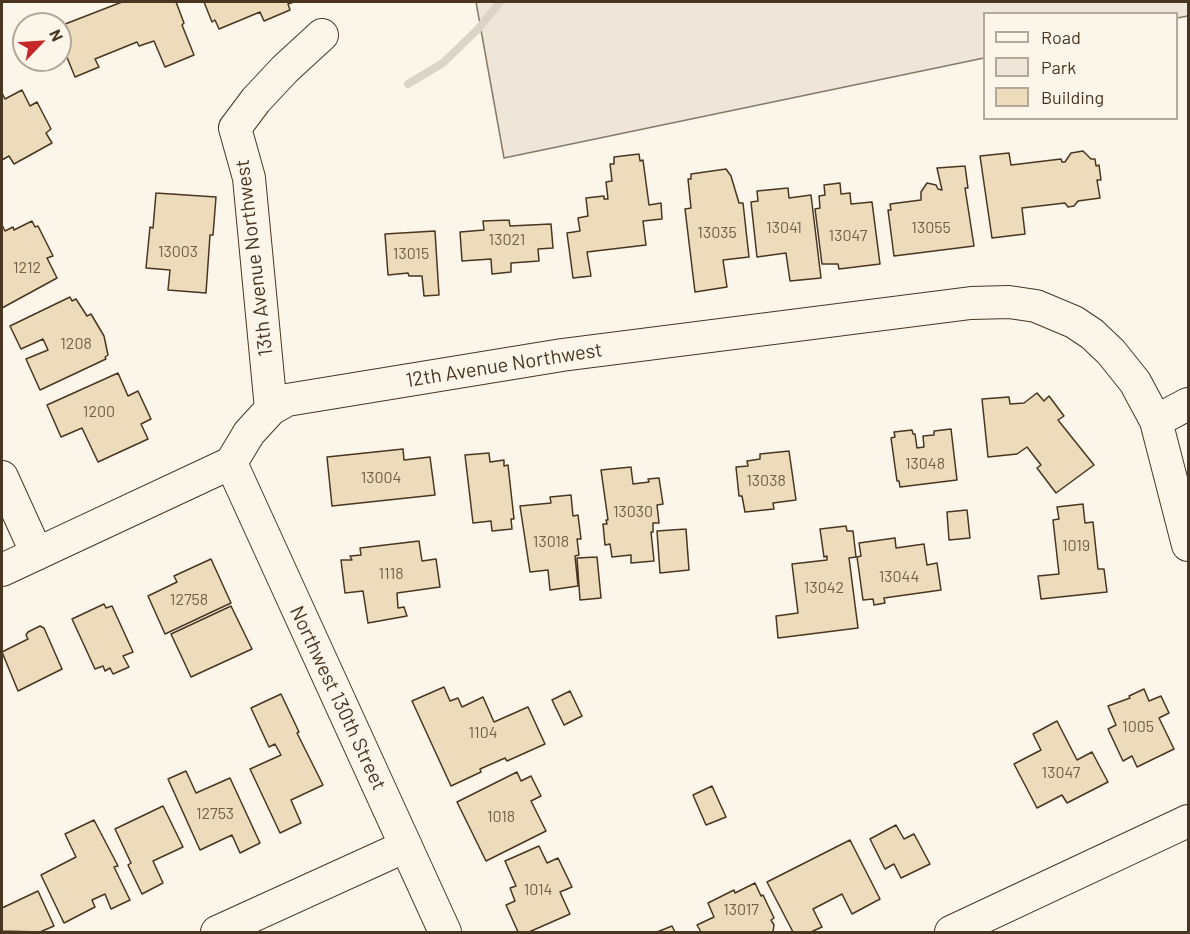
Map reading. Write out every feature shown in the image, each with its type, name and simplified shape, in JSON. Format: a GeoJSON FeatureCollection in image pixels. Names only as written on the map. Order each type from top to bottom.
{"type":"FeatureCollection","features":[{"type":"Feature","properties":{"kind":"street","name":"13th Avenue Northwest"},"geometry":{"type":"LineString","coordinates":[[271,409],[249,178],[235,128],[256,100],[322,35]]}},
{"type":"Feature","properties":{"kind":"street","name":"12th Avenue Northwest"},"geometry":{"type":"LineString","coordinates":[[231,463],[249,433],[271,409],[287,400],[562,355],[971,303],[1009,302],[1036,306],[1057,314],[1092,334],[1111,352],[1135,382],[1156,421],[1188,545]]}},
{"type":"Feature","properties":{"kind":"street"},"geometry":{"type":"LineString","coordinates":[[1156,421],[1188,404]]}},
{"type":"Feature","properties":{"kind":"street"},"geometry":{"type":"LineString","coordinates":[[2,570],[231,463]]}},
{"type":"Feature","properties":{"kind":"street","name":"Northwest 130th Street"},"geometry":{"type":"LineString","coordinates":[[231,463],[445,933]]}},
{"type":"Feature","properties":{"kind":"street"},"geometry":{"type":"LineString","coordinates":[[2,477],[37,554]]}},
{"type":"Feature","properties":{"kind":"street"},"geometry":{"type":"LineString","coordinates":[[951,933],[1188,821]]}},
{"type":"Feature","properties":{"kind":"street"},"geometry":{"type":"LineString","coordinates":[[217,933],[406,846]]}},
{"type":"Feature","properties":{"kind":"green space"},"geometry":{"type":"Polygon","coordinates":[[[476,2],[1188,2],[1188,16],[1178,18],[1178,12],[983,12],[983,58],[504,158],[476,2]]]}},
{"type":"Feature","properties":{"kind":"building"},"geometry":{"type":"Polygon","coordinates":[[[122,2],[176,2],[194,55],[165,67],[154,41],[139,46],[137,42],[95,59],[99,67],[75,77],[72,70],[72,21],[122,2]]]}},
{"type":"Feature","properties":{"kind":"building"},"geometry":{"type":"Polygon","coordinates":[[[204,2],[294,2],[288,4],[290,10],[264,21],[260,12],[219,29],[215,20],[212,22],[204,2]]]}},
{"type":"Feature","properties":{"kind":"building"},"geometry":{"type":"Polygon","coordinates":[[[22,90],[30,106],[37,102],[51,129],[46,133],[52,143],[14,164],[9,156],[2,160],[2,93],[5,99],[22,90]]]}},
{"type":"Feature","properties":{"kind":"building"},"geometry":{"type":"Polygon","coordinates":[[[1083,151],[1091,159],[1095,159],[1096,166],[1099,165],[1101,180],[1097,180],[1100,198],[1078,201],[1074,206],[1068,207],[1065,203],[1022,208],[1025,234],[992,238],[980,156],[1009,153],[1011,165],[1061,159],[1065,162],[1071,153],[1083,151]]]}},
{"type":"Feature","properties":{"kind":"building"},"geometry":{"type":"Polygon","coordinates":[[[639,154],[640,161],[643,160],[649,205],[661,203],[662,219],[643,221],[646,245],[587,252],[591,276],[573,278],[567,233],[580,231],[578,218],[588,216],[586,198],[604,196],[604,199],[608,199],[606,182],[612,181],[610,164],[614,164],[614,157],[639,154]]]}},
{"type":"Feature","properties":{"kind":"building"},"geometry":{"type":"Polygon","coordinates":[[[965,166],[968,188],[965,188],[974,246],[894,256],[888,210],[891,210],[890,204],[921,200],[921,192],[927,183],[936,185],[942,190],[937,168],[965,166]]]}},
{"type":"Feature","properties":{"kind":"building"},"geometry":{"type":"Polygon","coordinates":[[[726,169],[731,176],[739,203],[743,203],[749,257],[723,260],[727,287],[695,292],[685,209],[691,208],[688,179],[691,179],[691,174],[726,169]]]}},
{"type":"Feature","properties":{"kind":"building"},"geometry":{"type":"Polygon","coordinates":[[[840,183],[841,194],[850,193],[851,204],[872,202],[880,264],[839,269],[838,264],[822,264],[815,209],[820,208],[819,196],[825,195],[824,185],[840,183]]]}},
{"type":"Feature","properties":{"kind":"building"},"geometry":{"type":"Polygon","coordinates":[[[788,188],[789,198],[811,195],[821,278],[790,281],[786,253],[757,257],[751,202],[758,201],[757,191],[788,188]]]}},
{"type":"Feature","properties":{"kind":"building"},"geometry":{"type":"Polygon","coordinates":[[[156,193],[216,197],[213,235],[210,235],[206,293],[168,290],[170,270],[146,268],[156,193]]]}},
{"type":"Feature","properties":{"kind":"building"},"geometry":{"type":"Polygon","coordinates":[[[509,220],[510,226],[551,224],[553,248],[538,249],[539,261],[511,263],[511,272],[492,274],[491,259],[462,261],[460,232],[484,230],[483,221],[509,220]]]}},
{"type":"Feature","properties":{"kind":"building"},"geometry":{"type":"Polygon","coordinates":[[[32,221],[35,227],[38,226],[53,256],[47,258],[57,278],[2,308],[2,225],[5,231],[13,227],[14,230],[32,221]]]}},
{"type":"Feature","properties":{"kind":"building"},"geometry":{"type":"Polygon","coordinates":[[[435,231],[439,295],[424,296],[422,276],[409,276],[408,273],[388,275],[385,234],[435,231]]]}},
{"type":"Feature","properties":{"kind":"building"},"geometry":{"type":"Polygon","coordinates":[[[70,297],[72,301],[76,299],[87,316],[91,314],[104,336],[108,355],[106,359],[40,390],[26,359],[48,350],[43,339],[21,349],[10,326],[70,297]]]}},
{"type":"Feature","properties":{"kind":"building"},"geometry":{"type":"Polygon","coordinates":[[[118,373],[128,396],[138,391],[151,419],[141,424],[148,439],[98,462],[82,428],[61,437],[47,405],[118,373]]]}},
{"type":"Feature","properties":{"kind":"building"},"geometry":{"type":"Polygon","coordinates":[[[1037,393],[1044,401],[1049,396],[1064,416],[1058,420],[1094,465],[1056,493],[1037,468],[1041,465],[1027,447],[1017,454],[988,457],[982,399],[1009,397],[1010,404],[1024,403],[1037,393]]]}},
{"type":"Feature","properties":{"kind":"building"},"geometry":{"type":"Polygon","coordinates":[[[951,429],[957,480],[900,487],[897,481],[891,438],[895,437],[894,432],[912,430],[915,434],[917,448],[924,447],[923,436],[934,435],[934,431],[951,429]]]}},
{"type":"Feature","properties":{"kind":"building"},"geometry":{"type":"Polygon","coordinates":[[[403,449],[404,460],[430,457],[435,495],[332,506],[327,457],[403,449]]]}},
{"type":"Feature","properties":{"kind":"building"},"geometry":{"type":"Polygon","coordinates":[[[789,451],[796,500],[773,503],[774,509],[745,512],[742,496],[739,496],[736,467],[748,466],[747,461],[760,459],[760,454],[789,451]]]}},
{"type":"Feature","properties":{"kind":"building"},"geometry":{"type":"Polygon","coordinates":[[[489,453],[490,462],[504,460],[504,466],[508,465],[514,519],[511,519],[512,529],[492,531],[491,521],[473,523],[465,455],[489,453]]]}},
{"type":"Feature","properties":{"kind":"building"},"geometry":{"type":"Polygon","coordinates":[[[631,467],[633,484],[659,478],[663,504],[657,505],[659,523],[653,523],[653,532],[651,532],[654,561],[631,563],[631,555],[612,557],[610,544],[605,545],[603,524],[607,524],[606,520],[608,520],[601,470],[631,467]]]}},
{"type":"Feature","properties":{"kind":"building"},"geometry":{"type":"Polygon","coordinates":[[[571,495],[573,516],[578,515],[581,539],[577,539],[579,555],[575,556],[578,586],[550,590],[548,570],[530,572],[520,506],[551,503],[550,497],[571,495]]]}},
{"type":"Feature","properties":{"kind":"building"},"geometry":{"type":"Polygon","coordinates":[[[1083,504],[1085,523],[1093,522],[1098,569],[1104,569],[1107,592],[1041,599],[1038,576],[1059,574],[1053,520],[1059,519],[1057,507],[1083,504]]]}},
{"type":"Feature","properties":{"kind":"building"},"geometry":{"type":"Polygon","coordinates":[[[967,510],[970,538],[949,540],[947,512],[967,510]]]}},
{"type":"Feature","properties":{"kind":"building"},"geometry":{"type":"Polygon","coordinates":[[[846,526],[847,531],[853,531],[856,557],[849,558],[858,628],[778,638],[776,616],[798,613],[792,564],[827,560],[827,556],[824,557],[820,529],[846,526]]]}},
{"type":"Feature","properties":{"kind":"building"},"geometry":{"type":"Polygon","coordinates":[[[686,529],[689,570],[660,573],[657,531],[686,529]]]}},
{"type":"Feature","properties":{"kind":"building"},"geometry":{"type":"Polygon","coordinates":[[[895,538],[896,548],[924,544],[927,565],[937,563],[941,590],[884,598],[885,603],[874,605],[873,599],[863,600],[857,557],[861,556],[859,543],[895,538]]]}},
{"type":"Feature","properties":{"kind":"building"},"geometry":{"type":"Polygon","coordinates":[[[419,541],[422,561],[436,559],[440,587],[397,593],[398,608],[404,607],[407,616],[368,623],[363,591],[345,593],[341,560],[352,560],[350,556],[361,555],[360,548],[419,541]]]}},
{"type":"Feature","properties":{"kind":"building"},"geometry":{"type":"Polygon","coordinates":[[[597,557],[601,598],[580,600],[577,558],[597,557]]]}},
{"type":"Feature","properties":{"kind":"building"},"geometry":{"type":"Polygon","coordinates":[[[211,559],[231,603],[165,634],[148,596],[177,582],[174,576],[211,559]]]}},
{"type":"Feature","properties":{"kind":"building"},"geometry":{"type":"Polygon","coordinates":[[[104,604],[106,608],[112,606],[133,652],[123,656],[129,667],[113,674],[110,668],[105,671],[103,666],[95,669],[72,619],[104,604]]]}},
{"type":"Feature","properties":{"kind":"building"},"geometry":{"type":"Polygon","coordinates":[[[231,606],[252,649],[191,677],[171,634],[231,606]]]}},
{"type":"Feature","properties":{"kind":"building"},"geometry":{"type":"Polygon","coordinates":[[[40,626],[44,628],[62,669],[18,691],[2,652],[28,639],[26,635],[28,632],[40,626]]]}},
{"type":"Feature","properties":{"kind":"building"},"geometry":{"type":"Polygon","coordinates":[[[444,687],[450,701],[458,698],[462,707],[483,697],[494,722],[528,707],[545,744],[507,761],[505,758],[480,769],[481,772],[451,786],[412,701],[444,687]]]}},
{"type":"Feature","properties":{"kind":"building"},"geometry":{"type":"Polygon","coordinates":[[[1144,689],[1149,701],[1161,696],[1169,713],[1159,718],[1174,749],[1137,767],[1132,756],[1123,761],[1108,729],[1116,725],[1108,706],[1130,698],[1129,696],[1144,689]]]}},
{"type":"Feature","properties":{"kind":"building"},"geometry":{"type":"Polygon","coordinates":[[[570,691],[582,716],[564,725],[552,700],[570,691]]]}},
{"type":"Feature","properties":{"kind":"building"},"geometry":{"type":"Polygon","coordinates":[[[281,694],[299,732],[297,733],[323,785],[291,800],[301,823],[280,833],[250,769],[281,755],[275,744],[269,747],[251,708],[281,694]]]}},
{"type":"Feature","properties":{"kind":"building"},"geometry":{"type":"Polygon","coordinates":[[[1057,721],[1077,760],[1092,752],[1108,782],[1067,803],[1062,795],[1037,808],[1014,764],[1041,750],[1033,734],[1057,721]]]}},
{"type":"Feature","properties":{"kind":"building"},"geometry":{"type":"Polygon","coordinates":[[[186,771],[196,793],[230,778],[260,843],[240,853],[232,835],[200,850],[168,779],[186,771]]]}},
{"type":"Feature","properties":{"kind":"building"},"geometry":{"type":"Polygon","coordinates":[[[517,772],[521,781],[531,776],[541,796],[531,801],[546,831],[486,861],[457,802],[517,772]]]}},
{"type":"Feature","properties":{"kind":"building"},"geometry":{"type":"Polygon","coordinates":[[[712,786],[726,817],[706,825],[693,795],[712,786]]]}},
{"type":"Feature","properties":{"kind":"building"},"geometry":{"type":"Polygon","coordinates":[[[163,806],[183,847],[153,861],[163,883],[142,894],[128,865],[131,863],[115,829],[163,806]]]}},
{"type":"Feature","properties":{"kind":"building"},"geometry":{"type":"Polygon","coordinates":[[[94,820],[118,866],[114,867],[130,900],[111,909],[105,894],[92,900],[95,907],[64,923],[41,875],[76,857],[65,834],[94,820]]]}},
{"type":"Feature","properties":{"kind":"building"},"geometry":{"type":"Polygon","coordinates":[[[896,825],[904,839],[914,834],[930,864],[901,878],[894,864],[885,869],[870,839],[896,825]]]}},
{"type":"Feature","properties":{"kind":"building"},"geometry":{"type":"Polygon","coordinates":[[[850,840],[880,899],[852,914],[842,894],[813,909],[822,927],[811,932],[793,932],[767,882],[850,840]]]}},
{"type":"Feature","properties":{"kind":"building"},"geometry":{"type":"Polygon","coordinates":[[[539,846],[547,863],[558,858],[572,887],[560,892],[570,914],[529,932],[518,932],[506,905],[515,901],[510,888],[516,886],[505,861],[539,846]]]}},
{"type":"Feature","properties":{"kind":"building"},"geometry":{"type":"Polygon","coordinates":[[[755,883],[774,918],[771,920],[774,925],[773,932],[701,932],[697,925],[714,917],[708,903],[755,883]]]}},
{"type":"Feature","properties":{"kind":"building"},"geometry":{"type":"Polygon","coordinates":[[[38,891],[54,926],[40,932],[2,931],[2,908],[38,891]]]}},
{"type":"Feature","properties":{"kind":"building"},"geometry":{"type":"Polygon","coordinates":[[[672,926],[675,932],[657,932],[672,926]]]}},
{"type":"Feature","properties":{"kind":"waterway"},"geometry":{"type":"LineString","coordinates":[[408,84],[443,63],[478,29],[500,2]]}}]}
